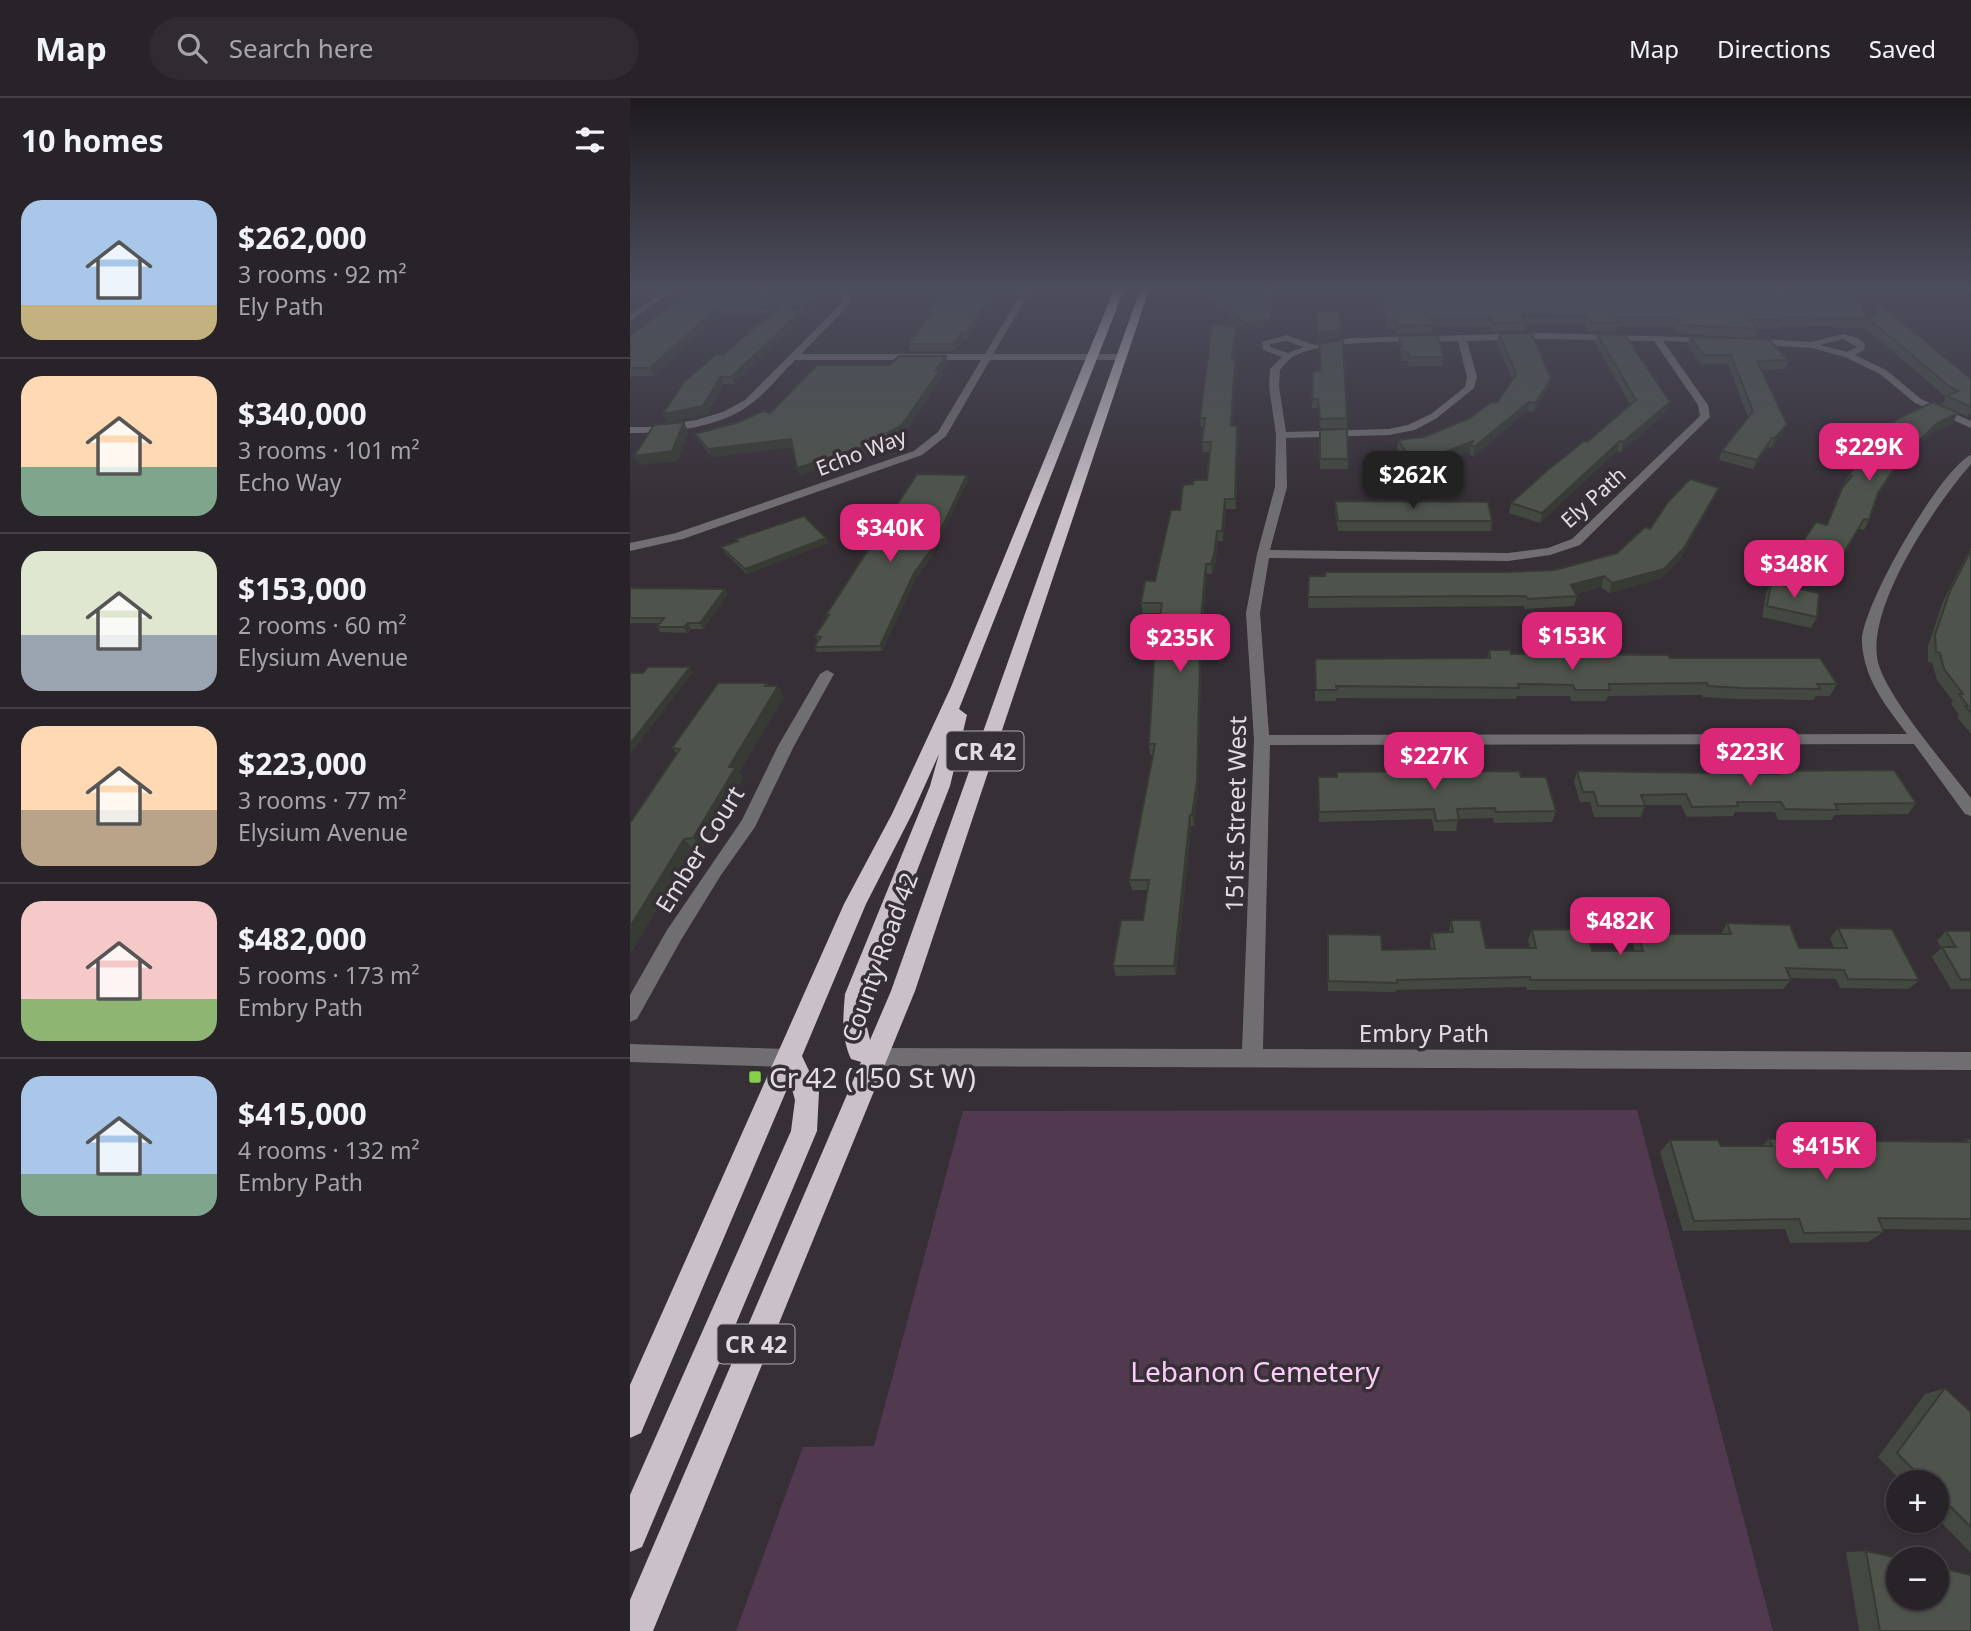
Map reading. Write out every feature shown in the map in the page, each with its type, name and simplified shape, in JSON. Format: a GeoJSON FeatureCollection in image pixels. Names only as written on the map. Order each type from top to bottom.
{"type":"FeatureCollection","features":[{"type":"Feature","properties":{"kind":"highway","name":"County Road 42"},"geometry":{"type":"LineString","coordinates":[[630,1422],[855,904],[902,814],[960,687],[1089,362]]}},
{"type":"Feature","properties":{"kind":"highway","name":"County Road 42"},"geometry":{"type":"LineString","coordinates":[[635,1631],[908,978],[1119,362]]}},
{"type":"Feature","properties":{"kind":"highway"},"geometry":{"type":"LineString","coordinates":[[877,1057],[860,1051],[854,1023],[858,994],[940,786],[961,705],[960,687]]}},
{"type":"Feature","properties":{"kind":"highway"},"geometry":{"type":"LineString","coordinates":[[630,1535],[804,1131],[810,1100],[807,1084],[789,1058]]}},
{"type":"Feature","properties":{"kind":"street"},"geometry":{"type":"LineString","coordinates":[[630,430],[697,423],[726,414],[748,402],[789,362]]}},
{"type":"Feature","properties":{"kind":"street","name":"Echo Way"},"geometry":{"type":"LineString","coordinates":[[630,547],[679,536],[918,453],[942,434],[985,362]]}},
{"type":"Feature","properties":{"kind":"street","name":"151st Street West"},"geometry":{"type":"LineString","coordinates":[[1252,1058],[1262,740],[1253,612],[1263,554],[1281,487],[1281,435],[1274,386],[1283,362]]}},
{"type":"Feature","properties":{"kind":"street"},"geometry":{"type":"LineString","coordinates":[[1281,435],[1389,432],[1411,428],[1434,416],[1469,388],[1472,377],[1468,362]]}},
{"type":"Feature","properties":{"kind":"street","name":"Ely Path"},"geometry":{"type":"LineString","coordinates":[[1263,554],[1508,557],[1550,551],[1576,542],[1705,417],[1703,405],[1673,362]]}},
{"type":"Feature","properties":{"kind":"street"},"geometry":{"type":"LineString","coordinates":[[1861,362],[1883,372],[1918,401],[1971,425]]}},
{"type":"Feature","properties":{"kind":"street"},"geometry":{"type":"LineString","coordinates":[[1971,458],[1943,489],[1887,582],[1868,639],[1871,664],[1886,695],[1971,810]]}},
{"type":"Feature","properties":{"kind":"street","name":"Ember Court"},"geometry":{"type":"LineString","coordinates":[[630,1013],[674,935],[749,823],[786,746],[827,674]]}},
{"type":"Feature","properties":{"kind":"street"},"geometry":{"type":"LineString","coordinates":[[1262,740],[1919,739]]}},
{"type":"Feature","properties":{"kind":"street"},"geometry":{"type":"LineString","coordinates":[[630,1054],[789,1058]]}},
{"type":"Feature","properties":{"kind":"street","name":"Embry Path"},"geometry":{"type":"LineString","coordinates":[[877,1057],[1971,1060]]}},
{"type":"Feature","properties":{"kind":"green space","name":"Lebanon Cemetery"},"geometry":{"type":"Polygon","coordinates":[[[1637,1110],[1773,1631],[736,1631],[803,1447],[874,1446],[963,1111],[1637,1110]]]}},
{"type":"Feature","properties":{"kind":"building"},"geometry":{"type":"Polygon","coordinates":[[[630,362],[657,362],[650,368],[630,368],[630,362]]]}},
{"type":"Feature","properties":{"kind":"building"},"geometry":{"type":"Polygon","coordinates":[[[708,362],[747,362],[731,377],[720,377],[703,406],[663,414],[683,383],[708,362]]]}},
{"type":"Feature","properties":{"kind":"building"},"geometry":{"type":"Polygon","coordinates":[[[893,362],[942,362],[936,370],[940,370],[902,425],[887,433],[896,436],[797,468],[791,439],[708,449],[695,434],[739,422],[763,411],[770,413],[817,365],[890,365],[893,362]]]}},
{"type":"Feature","properties":{"kind":"building"},"geometry":{"type":"Polygon","coordinates":[[[1207,362],[1235,362],[1231,426],[1237,426],[1235,499],[1225,499],[1222,531],[1217,531],[1211,564],[1206,564],[1201,618],[1197,781],[1190,815],[1174,966],[1113,966],[1121,920],[1143,920],[1149,880],[1129,880],[1155,744],[1149,744],[1154,661],[1162,603],[1141,603],[1145,581],[1155,581],[1171,510],[1180,510],[1183,485],[1193,484],[1194,480],[1207,480],[1211,442],[1202,442],[1205,418],[1200,418],[1207,362]]]}},
{"type":"Feature","properties":{"kind":"building"},"geometry":{"type":"Polygon","coordinates":[[[1320,362],[1344,362],[1347,418],[1320,419],[1318,399],[1312,399],[1313,372],[1321,371],[1320,362]]]}},
{"type":"Feature","properties":{"kind":"building"},"geometry":{"type":"Polygon","coordinates":[[[1511,362],[1544,362],[1551,378],[1536,403],[1529,402],[1474,447],[1471,444],[1473,441],[1440,454],[1410,458],[1398,440],[1424,437],[1470,418],[1491,402],[1497,403],[1516,374],[1511,362]]]}},
{"type":"Feature","properties":{"kind":"building"},"geometry":{"type":"Polygon","coordinates":[[[1613,362],[1643,362],[1670,402],[1623,442],[1620,441],[1542,513],[1511,503],[1549,469],[1584,441],[1587,442],[1636,400],[1613,362]]]}},
{"type":"Feature","properties":{"kind":"building"},"geometry":{"type":"Polygon","coordinates":[[[1734,362],[1757,362],[1787,424],[1772,438],[1757,460],[1722,451],[1753,411],[1734,362]]]}},
{"type":"Feature","properties":{"kind":"building"},"geometry":{"type":"Polygon","coordinates":[[[1920,362],[1950,362],[1971,379],[1971,407],[1947,396],[1958,391],[1920,362]]]}},
{"type":"Feature","properties":{"kind":"building"},"geometry":{"type":"Polygon","coordinates":[[[1933,402],[1958,413],[1936,424],[1914,446],[1910,445],[1878,493],[1869,520],[1864,519],[1836,566],[1796,552],[1816,522],[1827,525],[1842,488],[1852,476],[1849,475],[1874,441],[1897,419],[1933,402]]]}},
{"type":"Feature","properties":{"kind":"building"},"geometry":{"type":"Polygon","coordinates":[[[684,422],[672,451],[634,456],[654,425],[684,422]]]}},
{"type":"Feature","properties":{"kind":"building"},"geometry":{"type":"Polygon","coordinates":[[[1347,429],[1348,459],[1320,459],[1320,430],[1347,429]]]}},
{"type":"Feature","properties":{"kind":"building"},"geometry":{"type":"Polygon","coordinates":[[[917,474],[967,475],[931,550],[914,573],[880,646],[814,647],[821,637],[815,636],[829,615],[826,615],[917,474]]]}},
{"type":"Feature","properties":{"kind":"building"},"geometry":{"type":"Polygon","coordinates":[[[1690,479],[1719,488],[1684,548],[1664,569],[1612,583],[1604,576],[1571,585],[1577,596],[1528,599],[1526,596],[1308,597],[1309,576],[1325,576],[1326,572],[1555,570],[1617,553],[1645,527],[1650,529],[1668,502],[1690,479]]]}},
{"type":"Feature","properties":{"kind":"building"},"geometry":{"type":"Polygon","coordinates":[[[1335,501],[1488,502],[1492,521],[1338,521],[1335,501]]]}},
{"type":"Feature","properties":{"kind":"building"},"geometry":{"type":"Polygon","coordinates":[[[804,516],[826,538],[745,569],[721,547],[738,541],[736,539],[804,516]]]}},
{"type":"Feature","properties":{"kind":"building"},"geometry":{"type":"Polygon","coordinates":[[[1971,550],[1971,713],[1959,694],[1963,694],[1944,669],[1940,653],[1936,652],[1935,635],[1950,591],[1971,550]]]}},
{"type":"Feature","properties":{"kind":"building"},"geometry":{"type":"Polygon","coordinates":[[[1771,583],[1819,593],[1817,617],[1767,606],[1771,583]]]}},
{"type":"Feature","properties":{"kind":"building"},"geometry":{"type":"Polygon","coordinates":[[[630,588],[725,589],[700,623],[688,623],[684,627],[657,627],[664,618],[630,618],[630,588]]]}},
{"type":"Feature","properties":{"kind":"building"},"geometry":{"type":"Polygon","coordinates":[[[1489,650],[1510,650],[1511,654],[1668,655],[1670,658],[1820,658],[1837,684],[1817,684],[1820,689],[1741,688],[1708,686],[1707,683],[1609,684],[1610,690],[1575,690],[1573,685],[1518,684],[1519,688],[1336,686],[1337,690],[1316,690],[1315,659],[1490,658],[1489,650]]]}},
{"type":"Feature","properties":{"kind":"building"},"geometry":{"type":"Polygon","coordinates":[[[648,667],[690,667],[630,744],[630,673],[643,673],[648,667]]]}},
{"type":"Feature","properties":{"kind":"building"},"geometry":{"type":"Polygon","coordinates":[[[718,683],[767,683],[765,686],[778,686],[729,767],[736,767],[693,838],[684,839],[630,927],[630,823],[680,749],[672,748],[718,683]]]}},
{"type":"Feature","properties":{"kind":"building"},"geometry":{"type":"Polygon","coordinates":[[[1894,770],[1916,803],[1835,804],[1838,810],[1785,809],[1781,802],[1737,802],[1738,806],[1692,807],[1686,794],[1641,795],[1645,806],[1598,806],[1594,792],[1583,792],[1577,771],[1779,774],[1777,771],[1894,770]]]}},
{"type":"Feature","properties":{"kind":"building"},"geometry":{"type":"Polygon","coordinates":[[[1519,771],[1521,777],[1546,777],[1556,811],[1496,812],[1495,808],[1457,809],[1459,820],[1436,821],[1434,809],[1319,812],[1318,777],[1337,777],[1337,772],[1519,771]]]}},
{"type":"Feature","properties":{"kind":"building"},"geometry":{"type":"Polygon","coordinates":[[[1451,920],[1480,920],[1486,948],[1536,948],[1532,930],[1586,929],[1592,951],[1643,951],[1638,934],[1731,934],[1727,923],[1790,925],[1799,948],[1847,948],[1838,928],[1892,929],[1919,980],[1848,979],[1844,970],[1786,968],[1791,980],[1530,980],[1530,977],[1397,980],[1397,983],[1328,981],[1328,934],[1381,935],[1382,950],[1435,949],[1432,933],[1453,932],[1451,920]]]}},
{"type":"Feature","properties":{"kind":"building"},"geometry":{"type":"Polygon","coordinates":[[[1946,931],[1971,931],[1971,979],[1961,980],[1942,947],[1956,947],[1946,931]]]}},
{"type":"Feature","properties":{"kind":"building"},"geometry":{"type":"Polygon","coordinates":[[[1769,1139],[1817,1139],[1821,1147],[1873,1147],[1870,1141],[1968,1142],[1966,1139],[1971,1139],[1971,1219],[1878,1218],[1884,1232],[1804,1233],[1799,1219],[1694,1221],[1670,1140],[1718,1140],[1721,1146],[1772,1146],[1769,1139]]]}},
{"type":"Feature","properties":{"kind":"building"},"geometry":{"type":"Polygon","coordinates":[[[1945,1388],[1971,1412],[1971,1527],[1949,1505],[1949,1470],[1914,1470],[1897,1453],[1945,1388]]]}},
{"type":"Feature","properties":{"kind":"building"},"geometry":{"type":"Polygon","coordinates":[[[1866,1551],[1886,1555],[1886,1610],[1949,1610],[1949,1570],[1971,1575],[1971,1631],[1880,1631],[1866,1551]]]}},
{"type":"Feature","properties":{"kind":"place","name":"Cr 42 (150 St W)"},"geometry":{"type":"Point","coordinates":[755,1077]}}]}
